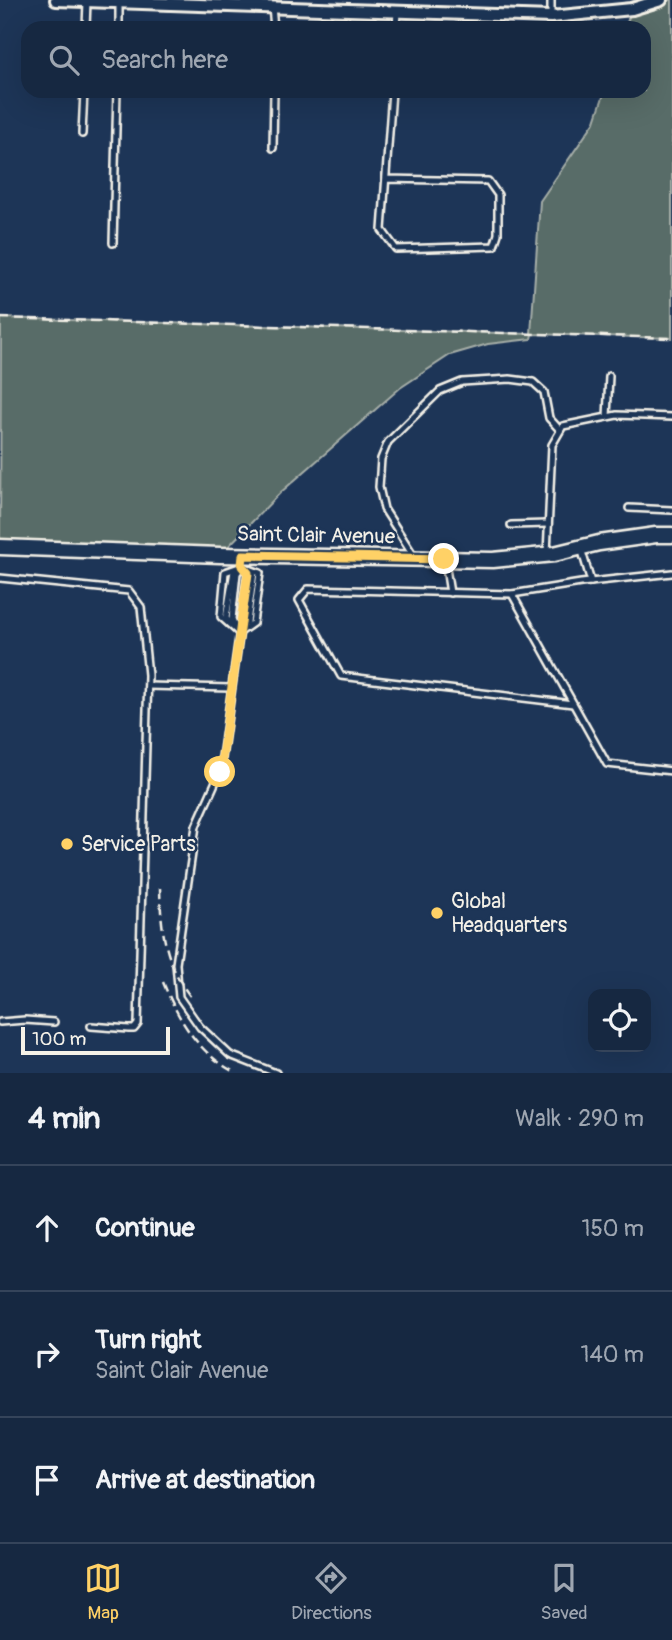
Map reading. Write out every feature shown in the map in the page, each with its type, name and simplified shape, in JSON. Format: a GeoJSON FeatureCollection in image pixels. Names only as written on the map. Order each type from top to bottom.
{"type":"FeatureCollection","features":[{"type":"Feature","properties":{"kind":"street"},"geometry":{"type":"LineString","coordinates":[[56,0],[196,2],[272,8],[350,5],[397,12],[551,17],[632,9],[660,0]]}},
{"type":"Feature","properties":{"kind":"street","name":"Saint Clair Avenue"},"geometry":{"type":"LineString","coordinates":[[0,547],[243,561],[416,558],[493,560],[547,555],[656,535],[672,536]]}},
{"type":"Feature","properties":{"kind":"lane"},"geometry":{"type":"LineString","coordinates":[[551,0],[551,17]]}},
{"type":"Feature","properties":{"kind":"lane"},"geometry":{"type":"LineString","coordinates":[[86,21],[87,1]]}},
{"type":"Feature","properties":{"kind":"lane"},"geometry":{"type":"LineString","coordinates":[[119,2],[119,21]]}},
{"type":"Feature","properties":{"kind":"lane"},"geometry":{"type":"LineString","coordinates":[[272,8],[273,21]]}},
{"type":"Feature","properties":{"kind":"lane"},"geometry":{"type":"LineString","coordinates":[[396,21],[397,12]]}},
{"type":"Feature","properties":{"kind":"lane"},"geometry":{"type":"LineString","coordinates":[[82,134],[84,98]]}},
{"type":"Feature","properties":{"kind":"lane"},"geometry":{"type":"LineString","coordinates":[[113,243],[117,98]]}},
{"type":"Feature","properties":{"kind":"lane"},"geometry":{"type":"LineString","coordinates":[[273,148],[274,98]]}},
{"type":"Feature","properties":{"kind":"lane"},"geometry":{"type":"LineString","coordinates":[[386,179],[488,181],[498,195],[498,234],[494,246],[396,249],[382,230],[392,98]]}},
{"type":"Feature","properties":{"kind":"lane"},"geometry":{"type":"LineString","coordinates":[[607,417],[609,376]]}},
{"type":"Feature","properties":{"kind":"lane"},"geometry":{"type":"LineString","coordinates":[[416,558],[384,509],[379,487],[381,459],[388,442],[440,391],[462,382],[510,379],[533,382],[544,392],[549,418],[560,430]]}},
{"type":"Feature","properties":{"kind":"lane"},"geometry":{"type":"LineString","coordinates":[[547,555],[552,445],[560,430],[568,424],[583,424],[617,415],[672,417]]}},
{"type":"Feature","properties":{"kind":"lane"},"geometry":{"type":"LineString","coordinates":[[629,508],[672,510]]}},
{"type":"Feature","properties":{"kind":"lane"},"geometry":{"type":"LineString","coordinates":[[510,525],[548,524]]}},
{"type":"Feature","properties":{"kind":"lane"},"geometry":{"type":"LineString","coordinates":[[581,548],[591,582]]}},
{"type":"Feature","properties":{"kind":"lane"},"geometry":{"type":"LineString","coordinates":[[444,559],[450,593]]}},
{"type":"Feature","properties":{"kind":"lane"},"geometry":{"type":"LineString","coordinates":[[239,633],[253,623],[260,573],[243,561]]}},
{"type":"Feature","properties":{"kind":"lane"},"geometry":{"type":"LineString","coordinates":[[239,633],[232,619],[237,573],[243,561]]}},
{"type":"Feature","properties":{"kind":"lane"},"geometry":{"type":"LineString","coordinates":[[239,633],[221,617],[225,572],[243,561]]}},
{"type":"Feature","properties":{"kind":"lane"},"geometry":{"type":"LineString","coordinates":[[243,561],[248,573],[220,772],[196,826],[176,964],[179,997],[200,1027],[230,1055],[276,1073]]}},
{"type":"Feature","properties":{"kind":"lane"},"geometry":{"type":"LineString","coordinates":[[573,704],[341,676],[299,600],[308,589],[512,594],[672,573]]}},
{"type":"Feature","properties":{"kind":"lane"},"geometry":{"type":"LineString","coordinates":[[0,578],[129,591],[141,607],[148,686],[138,1024],[129,1029],[91,1026]]}},
{"type":"Feature","properties":{"kind":"lane"},"geometry":{"type":"LineString","coordinates":[[512,594],[607,764],[672,771]]}},
{"type":"Feature","properties":{"kind":"lane"},"geometry":{"type":"LineString","coordinates":[[148,686],[231,688]]}},
{"type":"Feature","properties":{"kind":"lane"},"geometry":{"type":"LineString","coordinates":[[0,1022],[54,1022]]}},
{"type":"Feature","properties":{"kind":"green space"},"geometry":{"type":"Polygon","coordinates":[[[650,0],[672,0],[672,338],[532,334],[531,339],[488,344],[450,355],[400,388],[280,493],[220,555],[0,547],[1,318],[531,334],[540,201],[595,121],[603,98],[651,98],[651,21],[628,21],[632,9],[650,0]]]}},
{"type":"Feature","properties":{"kind":"railway"},"geometry":{"type":"LineString","coordinates":[[0,318],[672,338]]}},
{"type":"Feature","properties":{"kind":"railway"},"geometry":{"type":"LineString","coordinates":[[160,888],[166,947],[176,974],[193,1000]]}},
{"type":"Feature","properties":{"kind":"railway"},"geometry":{"type":"LineString","coordinates":[[163,982],[191,1035],[211,1056],[236,1073]]}},
{"type":"Feature","properties":{"kind":"place","name":"Service Parts"},"geometry":{"type":"Point","coordinates":[67,844]}},
{"type":"Feature","properties":{"kind":"place","name":"Global Headquarters"},"geometry":{"type":"Point","coordinates":[437,913]}},
{"type":"Feature","properties":{"kind":"route"},"geometry":{"type":"LineString","coordinates":[[220,772],[248,573],[242,566],[243,555],[444,559]]}}]}
